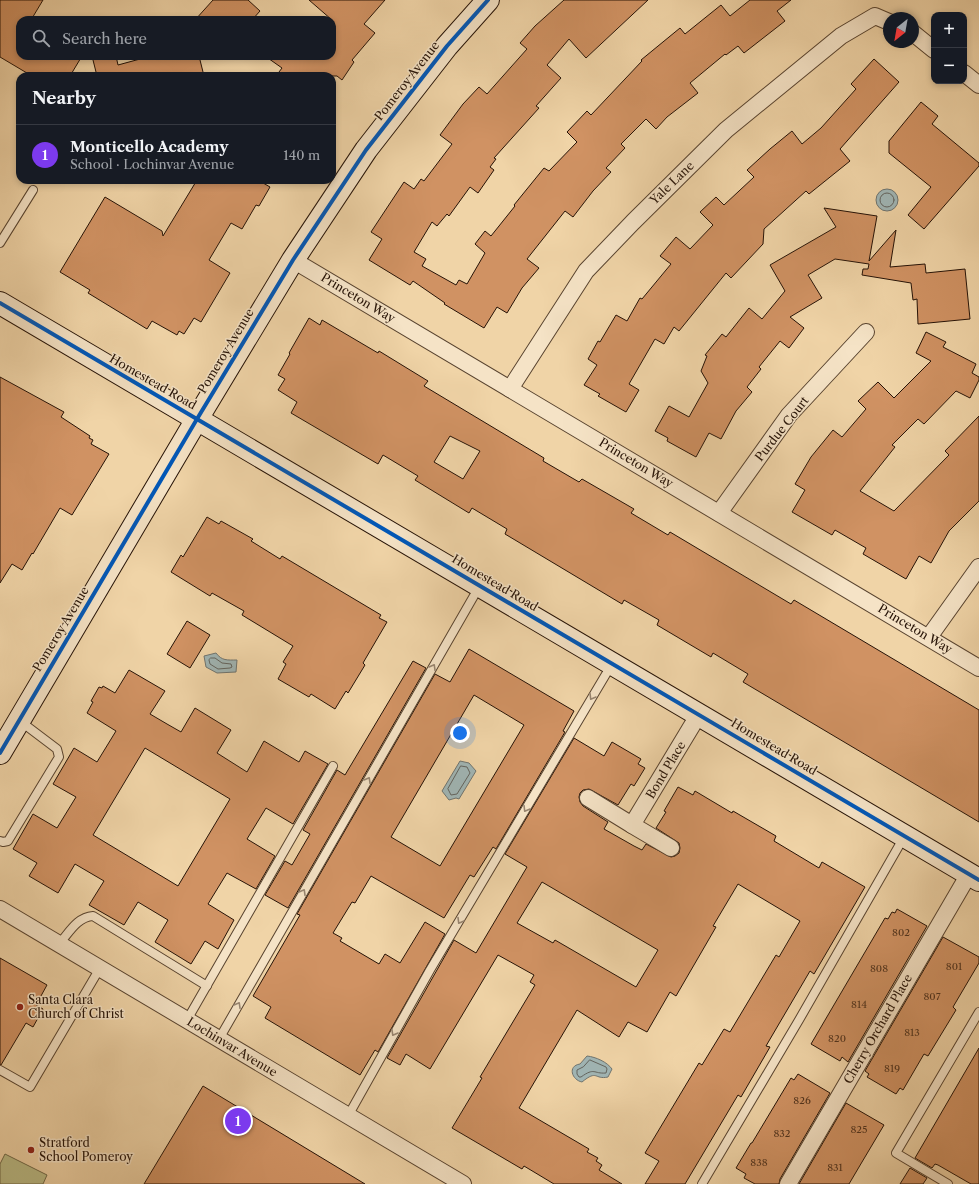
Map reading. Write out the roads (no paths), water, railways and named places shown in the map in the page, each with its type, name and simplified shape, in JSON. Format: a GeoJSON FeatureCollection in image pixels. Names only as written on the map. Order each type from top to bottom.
{"type":"FeatureCollection","features":[{"type":"Feature","properties":{"kind":"main road","name":"Pomeroy Avenue"},"geometry":{"type":"LineString","coordinates":[[0,753],[197,419],[293,260],[366,150],[447,46],[488,0]]}},
{"type":"Feature","properties":{"kind":"main road","name":"Homestead Road"},"geometry":{"type":"LineString","coordinates":[[0,303],[974,877]]}},
{"type":"Feature","properties":{"kind":"street","name":"Yale Lane"},"geometry":{"type":"LineString","coordinates":[[510,389],[586,271],[633,222],[726,130],[841,36],[882,19]]}},
{"type":"Feature","properties":{"kind":"street"},"geometry":{"type":"LineString","coordinates":[[919,38],[932,48]]}},
{"type":"Feature","properties":{"kind":"street"},"geometry":{"type":"LineString","coordinates":[[967,75],[979,85]]}},
{"type":"Feature","properties":{"kind":"street","name":"Princeton Way"},"geometry":{"type":"LineString","coordinates":[[293,260],[979,668]]}},
{"type":"Feature","properties":{"kind":"street","name":"Purdue Court"},"geometry":{"type":"LineString","coordinates":[[719,513],[789,416],[866,332]]}},
{"type":"Feature","properties":{"kind":"street"},"geometry":{"type":"LineString","coordinates":[[929,637],[979,567]]}},
{"type":"Feature","properties":{"kind":"street","name":"Bond Place"},"geometry":{"type":"LineString","coordinates":[[632,825],[699,714]]}},
{"type":"Feature","properties":{"kind":"street"},"geometry":{"type":"LineString","coordinates":[[588,798],[671,848]]}},
{"type":"Feature","properties":{"kind":"street","name":"Cherry Orchard Place"},"geometry":{"type":"LineString","coordinates":[[788,1184],[974,877]]}},
{"type":"Feature","properties":{"kind":"street","name":"Lochinvar Avenue"},"geometry":{"type":"LineString","coordinates":[[0,909],[463,1184]]}},
{"type":"Feature","properties":{"kind":"lane"},"geometry":{"type":"LineString","coordinates":[[0,243],[33,190]]}},
{"type":"Feature","properties":{"kind":"lane"},"geometry":{"type":"LineString","coordinates":[[219,1039],[480,586]]}},
{"type":"Feature","properties":{"kind":"lane"},"geometry":{"type":"LineString","coordinates":[[348,1116],[430,970],[612,664]]}},
{"type":"Feature","properties":{"kind":"lane"},"geometry":{"type":"LineString","coordinates":[[0,841],[8,841],[59,757],[57,749],[19,720]]}},
{"type":"Feature","properties":{"kind":"lane"},"geometry":{"type":"LineString","coordinates":[[187,1020],[333,766]]}},
{"type":"Feature","properties":{"kind":"lane"},"geometry":{"type":"LineString","coordinates":[[702,1184],[905,836]]}},
{"type":"Feature","properties":{"kind":"lane"},"geometry":{"type":"LineString","coordinates":[[60,944],[79,921],[85,917],[93,916],[207,986]]}},
{"type":"Feature","properties":{"kind":"lane"},"geometry":{"type":"LineString","coordinates":[[0,1070],[30,1087],[100,968]]}},
{"type":"Feature","properties":{"kind":"lane"},"geometry":{"type":"LineString","coordinates":[[948,1184],[896,1153],[979,1012]]}},
{"type":"Feature","properties":{"kind":"water"},"geometry":{"type":"Polygon","coordinates":[[[887,189],[895,192],[898,200],[895,208],[887,211],[879,208],[876,200],[879,192],[887,189]]]}},
{"type":"Feature","properties":{"kind":"water"},"geometry":{"type":"Polygon","coordinates":[[[216,653],[223,659],[237,660],[236,672],[217,673],[206,667],[204,656],[216,653]]]}},
{"type":"Feature","properties":{"kind":"water"},"geometry":{"type":"Polygon","coordinates":[[[460,761],[469,763],[476,771],[459,799],[456,798],[449,800],[442,791],[460,761]]]}},
{"type":"Feature","properties":{"kind":"water"},"geometry":{"type":"Polygon","coordinates":[[[587,1056],[601,1060],[610,1066],[612,1069],[608,1077],[604,1078],[594,1075],[582,1082],[576,1079],[572,1073],[573,1067],[580,1064],[587,1056]]]}},
{"type":"Feature","properties":{"kind":"place","name":"Santa Clara Church of Christ"},"geometry":{"type":"Point","coordinates":[20,1007]}},
{"type":"Feature","properties":{"kind":"place","name":"Monticello Academy"},"geometry":{"type":"Point","coordinates":[238,1121]}},
{"type":"Feature","properties":{"kind":"place","name":"Stratford School Pomeroy"},"geometry":{"type":"Point","coordinates":[31,1150]}}]}
